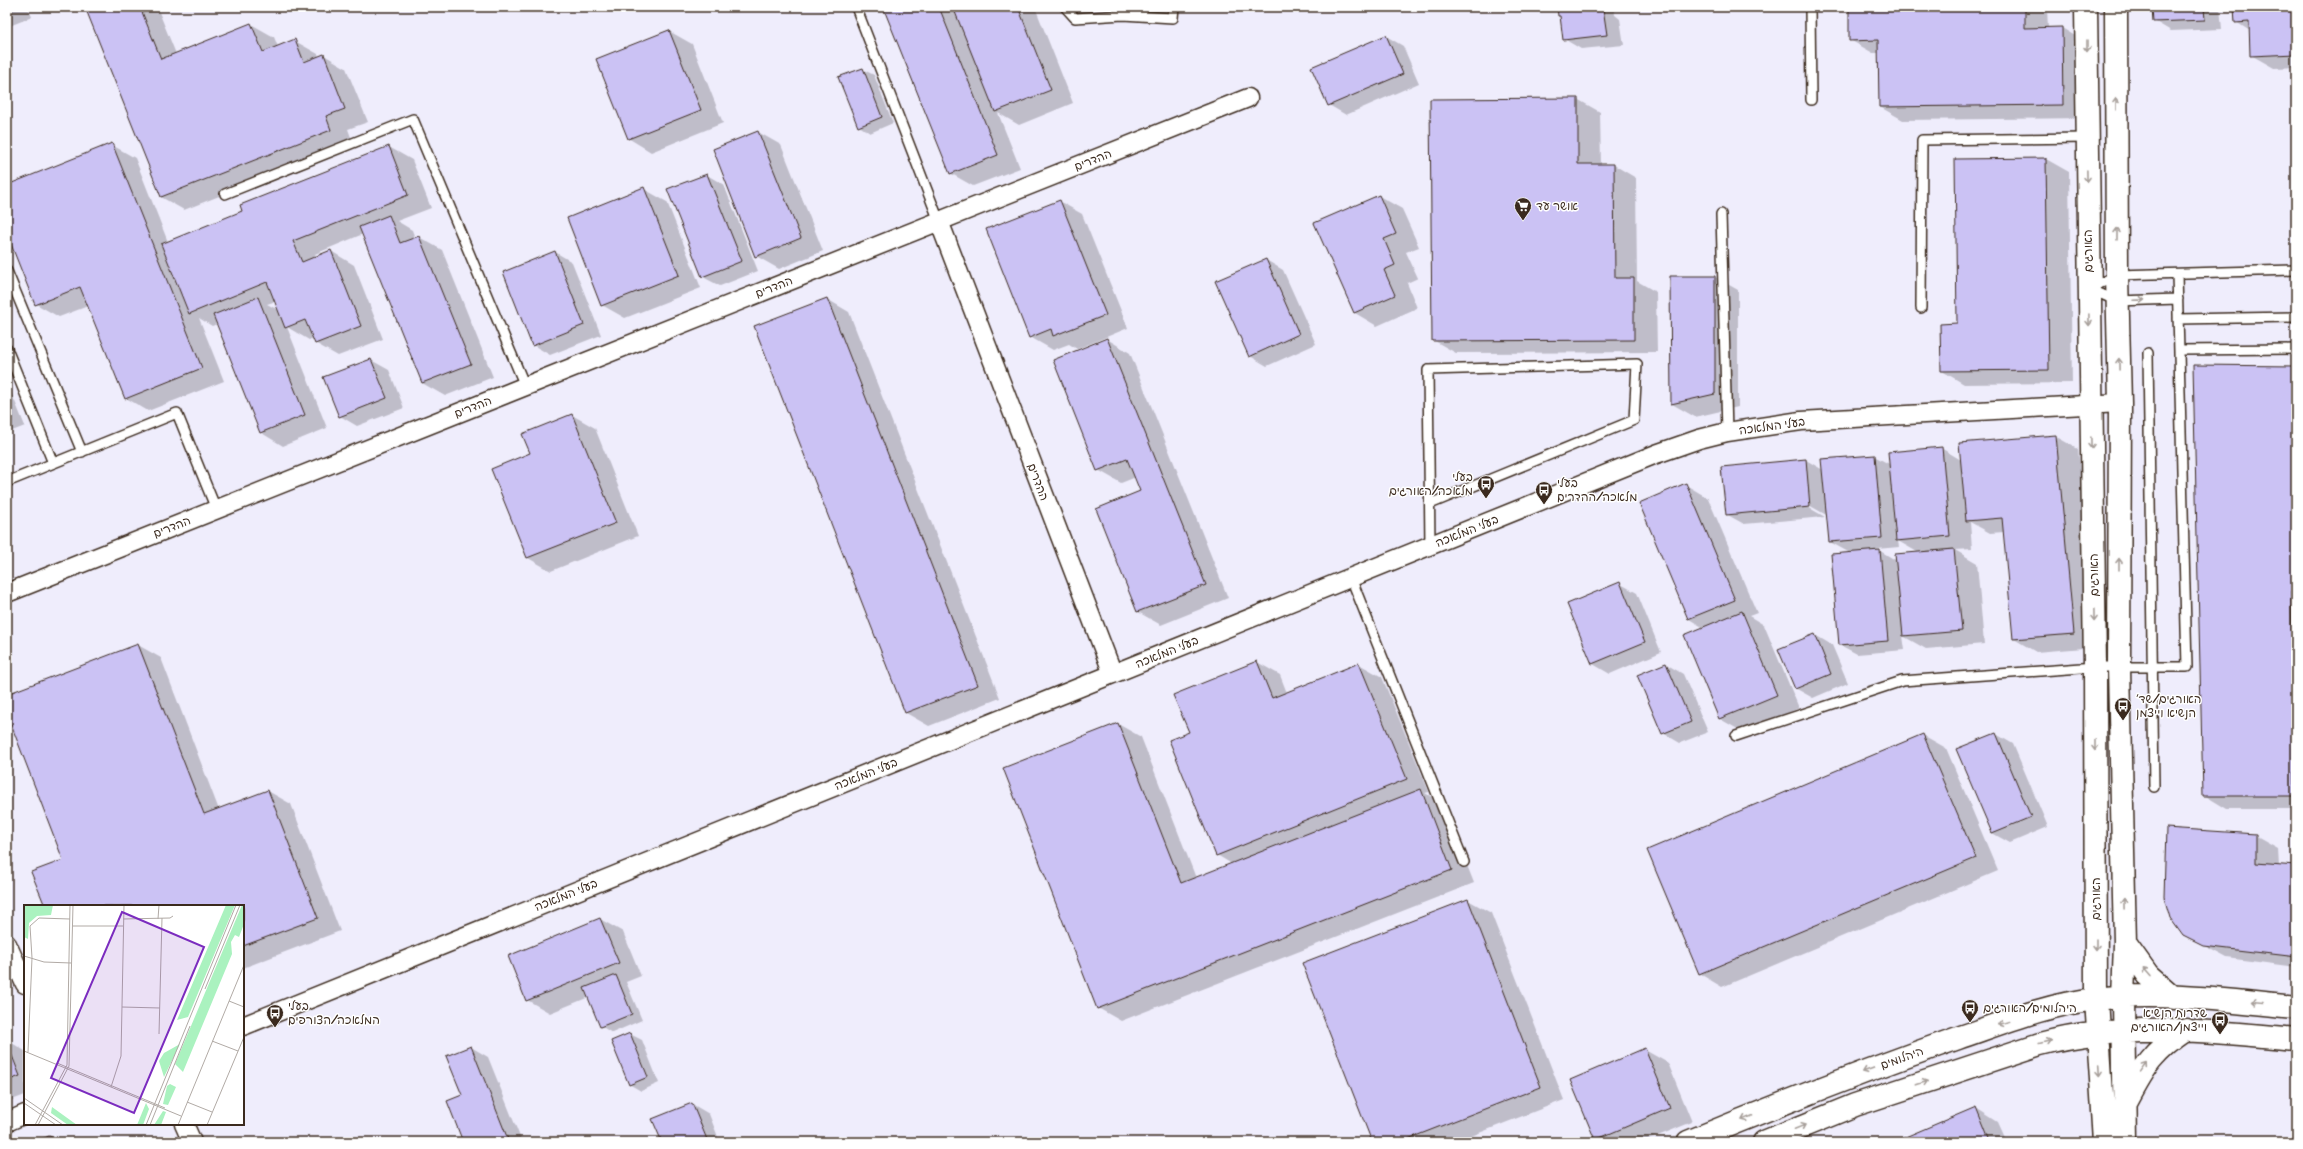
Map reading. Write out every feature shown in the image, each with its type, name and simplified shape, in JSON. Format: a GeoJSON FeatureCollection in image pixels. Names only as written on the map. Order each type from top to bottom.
{"type":"FeatureCollection","features":[{"type":"Feature","properties":{"kind":"street","name":"האורגים"},"geometry":{"type":"LineString","coordinates":[[2086,7],[2090,404],[2095,667],[2096,999],[2105,1142]]}},
{"type":"Feature","properties":{"kind":"street","name":"האורגים"},"geometry":{"type":"LineString","coordinates":[[2116,7],[2117,301],[2120,403],[2119,667],[2125,943],[2123,998],[2126,1101],[2125,1142]]}},
{"type":"Feature","properties":{"kind":"street","name":"ההדרים"},"geometry":{"type":"LineString","coordinates":[[7,593],[1248,98]]}},
{"type":"Feature","properties":{"kind":"street","name":"ההדרים"},"geometry":{"type":"LineString","coordinates":[[939,221],[1112,674]]}},
{"type":"Feature","properties":{"kind":"street","name":"בעלי המלאכה"},"geometry":{"type":"LineString","coordinates":[[244,1026],[1656,454],[1727,432],[1801,421],[2120,403]]}},
{"type":"Feature","properties":{"kind":"street"},"geometry":{"type":"LineString","coordinates":[[2125,943],[2148,975],[2173,997]]}},
{"type":"Feature","properties":{"kind":"street"},"geometry":{"type":"LineString","coordinates":[[7,944],[24,982]]}},
{"type":"Feature","properties":{"kind":"street","name":"היהלומים"},"geometry":{"type":"LineString","coordinates":[[1688,1142],[1816,1090],[1917,1053],[2031,1014],[2096,999],[2173,997],[2296,1007]]}},
{"type":"Feature","properties":{"kind":"street"},"geometry":{"type":"LineString","coordinates":[[1764,1142],[1870,1100],[2040,1044],[2097,1032],[2123,1029],[2186,1029],[2296,1039]]}},
{"type":"Feature","properties":{"kind":"street"},"geometry":{"type":"LineString","coordinates":[[2126,1101],[2141,1072],[2152,1056],[2164,1044],[2186,1029]]}},
{"type":"Feature","properties":{"kind":"street"},"geometry":{"type":"LineString","coordinates":[[7,1122],[24,1114]]}},
{"type":"Feature","properties":{"kind":"street"},"geometry":{"type":"LineString","coordinates":[[184,1125],[192,1142]]}},
{"type":"Feature","properties":{"kind":"lane"},"geometry":{"type":"LineString","coordinates":[[856,7],[939,221]]}},
{"type":"Feature","properties":{"kind":"lane"},"geometry":{"type":"LineString","coordinates":[[1065,7],[1075,18],[1123,15],[1173,18],[1174,7]]}},
{"type":"Feature","properties":{"kind":"lane"},"geometry":{"type":"LineString","coordinates":[[1810,7],[1811,100]]}},
{"type":"Feature","properties":{"kind":"lane"},"geometry":{"type":"LineString","coordinates":[[225,194],[413,119],[525,386]]}},
{"type":"Feature","properties":{"kind":"lane"},"geometry":{"type":"LineString","coordinates":[[1922,308],[1922,140],[2087,138]]}},
{"type":"Feature","properties":{"kind":"lane"},"geometry":{"type":"LineString","coordinates":[[1721,214],[1727,432]]}},
{"type":"Feature","properties":{"kind":"lane"},"geometry":{"type":"LineString","coordinates":[[2089,289],[2117,275],[2296,270]]}},
{"type":"Feature","properties":{"kind":"lane"},"geometry":{"type":"LineString","coordinates":[[7,271],[82,452]]}},
{"type":"Feature","properties":{"kind":"lane"},"geometry":{"type":"LineString","coordinates":[[1736,736],[1902,681],[2095,667],[2187,667],[2178,299],[2176,274]]}},
{"type":"Feature","properties":{"kind":"lane"},"geometry":{"type":"LineString","coordinates":[[2089,289],[2117,301],[2178,299]]}},
{"type":"Feature","properties":{"kind":"lane"},"geometry":{"type":"LineString","coordinates":[[2178,319],[2296,317]]}},
{"type":"Feature","properties":{"kind":"lane"},"geometry":{"type":"LineString","coordinates":[[7,349],[53,463]]}},
{"type":"Feature","properties":{"kind":"lane"},"geometry":{"type":"LineString","coordinates":[[2179,350],[2296,349]]}},
{"type":"Feature","properties":{"kind":"lane"},"geometry":{"type":"LineString","coordinates":[[2148,353],[2154,787]]}},
{"type":"Feature","properties":{"kind":"lane"},"geometry":{"type":"LineString","coordinates":[[1430,504],[1634,420],[1637,364],[1428,370],[1430,546]]}},
{"type":"Feature","properties":{"kind":"lane"},"geometry":{"type":"LineString","coordinates":[[7,482],[177,413],[216,509]]}},
{"type":"Feature","properties":{"kind":"lane"},"geometry":{"type":"LineString","coordinates":[[1351,578],[1464,862]]}},
{"type":"Feature","properties":{"kind":"shaded area"},"geometry":{"type":"Polygon","coordinates":[[[7,7],[2296,7],[2296,1142],[7,1142],[7,7]]]}},
{"type":"Feature","properties":{"kind":"building"},"geometry":{"type":"Polygon","coordinates":[[[85,7],[140,7],[161,59],[251,23],[263,52],[295,39],[304,62],[324,54],[345,109],[326,116],[331,130],[161,197],[85,7]]]}},
{"type":"Feature","properties":{"kind":"building"},"geometry":{"type":"Polygon","coordinates":[[[883,7],[939,7],[998,155],[950,174],[883,7]]]}},
{"type":"Feature","properties":{"kind":"building"},"geometry":{"type":"Polygon","coordinates":[[[953,7],[1018,7],[1051,90],[995,112],[953,7]]]}},
{"type":"Feature","properties":{"kind":"building"},"geometry":{"type":"Polygon","coordinates":[[[1557,7],[1603,8],[1607,35],[1563,40],[1560,16],[1558,16],[1557,7]]]}},
{"type":"Feature","properties":{"kind":"building"},"geometry":{"type":"Polygon","coordinates":[[[1849,7],[2025,7],[2025,28],[2062,27],[2063,105],[1879,107],[1878,40],[1849,41],[1849,7]]]}},
{"type":"Feature","properties":{"kind":"building"},"geometry":{"type":"Polygon","coordinates":[[[2152,7],[2204,7],[2205,20],[2153,22],[2152,7]]]}},
{"type":"Feature","properties":{"kind":"building"},"geometry":{"type":"Polygon","coordinates":[[[2234,7],[2296,7],[2296,54],[2250,56],[2249,22],[2235,23],[2234,7]]]}},
{"type":"Feature","properties":{"kind":"building"},"geometry":{"type":"Polygon","coordinates":[[[669,30],[701,110],[628,139],[596,59],[669,30]]]}},
{"type":"Feature","properties":{"kind":"building"},"geometry":{"type":"Polygon","coordinates":[[[1386,35],[1403,74],[1328,106],[1311,67],[1386,35]]]}},
{"type":"Feature","properties":{"kind":"building"},"geometry":{"type":"Polygon","coordinates":[[[863,68],[882,117],[858,127],[838,77],[863,68]]]}},
{"type":"Feature","properties":{"kind":"building","name":"אושר עד"},"geometry":{"type":"Polygon","coordinates":[[[1578,98],[1578,164],[1614,164],[1615,278],[1634,278],[1634,340],[1432,341],[1430,99],[1578,98]]]}},
{"type":"Feature","properties":{"kind":"building"},"geometry":{"type":"Polygon","coordinates":[[[758,131],[801,238],[755,257],[713,149],[758,131]]]}},
{"type":"Feature","properties":{"kind":"building"},"geometry":{"type":"Polygon","coordinates":[[[112,143],[202,368],[125,399],[80,287],[35,305],[7,234],[7,185],[112,143]]]}},
{"type":"Feature","properties":{"kind":"building"},"geometry":{"type":"Polygon","coordinates":[[[389,146],[408,195],[293,241],[302,262],[331,250],[361,326],[315,344],[305,320],[285,328],[267,282],[189,314],[161,244],[242,211],[240,205],[389,146]]]}},
{"type":"Feature","properties":{"kind":"building"},"geometry":{"type":"Polygon","coordinates":[[[2046,158],[2049,370],[1941,371],[1940,324],[1957,323],[1955,159],[2046,158]]]}},
{"type":"Feature","properties":{"kind":"building"},"geometry":{"type":"Polygon","coordinates":[[[707,174],[742,261],[702,277],[667,189],[707,174]]]}},
{"type":"Feature","properties":{"kind":"building"},"geometry":{"type":"Polygon","coordinates":[[[644,187],[679,275],[601,306],[567,218],[644,187]]]}},
{"type":"Feature","properties":{"kind":"building"},"geometry":{"type":"Polygon","coordinates":[[[1379,195],[1396,234],[1384,239],[1395,265],[1384,270],[1395,295],[1354,313],[1314,223],[1379,195]]]}},
{"type":"Feature","properties":{"kind":"building"},"geometry":{"type":"Polygon","coordinates":[[[1060,200],[1106,315],[1053,336],[1051,329],[1029,338],[986,229],[1060,200]]]}},
{"type":"Feature","properties":{"kind":"building"},"geometry":{"type":"Polygon","coordinates":[[[389,215],[400,243],[419,236],[471,364],[422,383],[359,227],[389,215]]]}},
{"type":"Feature","properties":{"kind":"building"},"geometry":{"type":"Polygon","coordinates":[[[555,251],[584,325],[532,346],[503,272],[555,251]]]}},
{"type":"Feature","properties":{"kind":"building"},"geometry":{"type":"Polygon","coordinates":[[[1266,259],[1299,334],[1249,357],[1215,281],[1266,259]]]}},
{"type":"Feature","properties":{"kind":"building"},"geometry":{"type":"Polygon","coordinates":[[[1670,276],[1715,276],[1715,394],[1671,404],[1670,276]]]}},
{"type":"Feature","properties":{"kind":"building"},"geometry":{"type":"Polygon","coordinates":[[[258,297],[305,415],[260,433],[213,315],[258,297]]]}},
{"type":"Feature","properties":{"kind":"building"},"geometry":{"type":"Polygon","coordinates":[[[827,298],[978,685],[905,713],[754,326],[827,298]]]}},
{"type":"Feature","properties":{"kind":"building"},"geometry":{"type":"Polygon","coordinates":[[[1107,338],[1206,585],[1137,612],[1096,509],[1140,491],[1127,459],[1097,471],[1053,360],[1107,338]]]}},
{"type":"Feature","properties":{"kind":"building"},"geometry":{"type":"Polygon","coordinates":[[[371,359],[387,398],[339,417],[323,377],[371,359]]]}},
{"type":"Feature","properties":{"kind":"building"},"geometry":{"type":"Polygon","coordinates":[[[2193,365],[2296,366],[2296,591],[2291,591],[2295,796],[2203,796],[2193,365]]]}},
{"type":"Feature","properties":{"kind":"building"},"geometry":{"type":"Polygon","coordinates":[[[572,414],[616,523],[527,558],[491,469],[530,453],[522,434],[572,414]]]}},
{"type":"Feature","properties":{"kind":"building"},"geometry":{"type":"Polygon","coordinates":[[[2056,435],[2074,634],[2013,639],[2002,518],[1966,521],[1959,443],[2056,435]]]}},
{"type":"Feature","properties":{"kind":"building"},"geometry":{"type":"Polygon","coordinates":[[[1942,447],[1950,536],[1896,541],[1888,452],[1942,447]]]}},
{"type":"Feature","properties":{"kind":"building"},"geometry":{"type":"Polygon","coordinates":[[[1875,455],[1882,538],[1829,542],[1821,459],[1875,455]]]}},
{"type":"Feature","properties":{"kind":"building"},"geometry":{"type":"Polygon","coordinates":[[[1806,459],[1810,507],[1726,515],[1721,467],[1806,459]]]}},
{"type":"Feature","properties":{"kind":"building"},"geometry":{"type":"Polygon","coordinates":[[[1686,483],[1735,600],[1688,619],[1639,503],[1686,483]]]}},
{"type":"Feature","properties":{"kind":"building"},"geometry":{"type":"Polygon","coordinates":[[[1954,549],[1962,631],[1903,636],[1895,554],[1954,549]]]}},
{"type":"Feature","properties":{"kind":"building"},"geometry":{"type":"Polygon","coordinates":[[[1880,550],[1888,641],[1839,645],[1831,554],[1880,550]]]}},
{"type":"Feature","properties":{"kind":"building"},"geometry":{"type":"Polygon","coordinates":[[[1620,582],[1645,642],[1592,664],[1567,604],[1620,582]]]}},
{"type":"Feature","properties":{"kind":"building"},"geometry":{"type":"Polygon","coordinates":[[[1742,611],[1777,695],[1719,719],[1684,635],[1742,611]]]}},
{"type":"Feature","properties":{"kind":"building"},"geometry":{"type":"Polygon","coordinates":[[[1815,634],[1831,674],[1795,689],[1778,649],[1815,634]]]}},
{"type":"Feature","properties":{"kind":"building"},"geometry":{"type":"Polygon","coordinates":[[[138,644],[204,814],[268,790],[318,918],[244,946],[244,905],[45,905],[31,872],[63,860],[7,714],[7,694],[138,644]]]}},
{"type":"Feature","properties":{"kind":"building"},"geometry":{"type":"Polygon","coordinates":[[[1257,661],[1272,698],[1359,663],[1407,779],[1216,856],[1169,740],[1189,732],[1173,695],[1257,661]]]}},
{"type":"Feature","properties":{"kind":"building"},"geometry":{"type":"Polygon","coordinates":[[[1666,663],[1691,722],[1662,734],[1637,675],[1666,663]]]}},
{"type":"Feature","properties":{"kind":"building"},"geometry":{"type":"Polygon","coordinates":[[[1118,723],[1181,883],[1421,789],[1452,870],[1097,1009],[1003,768],[1118,723]]]}},
{"type":"Feature","properties":{"kind":"building"},"geometry":{"type":"Polygon","coordinates":[[[1996,733],[2031,817],[1992,833],[1956,749],[1996,733]]]}},
{"type":"Feature","properties":{"kind":"building"},"geometry":{"type":"Polygon","coordinates":[[[1923,734],[1976,858],[1699,974],[1647,850],[1923,734]]]}},
{"type":"Feature","properties":{"kind":"building"},"geometry":{"type":"Polygon","coordinates":[[[2166,828],[2256,834],[2256,863],[2296,866],[2296,957],[2203,946],[2183,936],[2170,918],[2164,897],[2166,828]]]}},
{"type":"Feature","properties":{"kind":"building"},"geometry":{"type":"Polygon","coordinates":[[[1468,899],[1541,1087],[1400,1142],[1372,1142],[1302,963],[1468,899]]]}},
{"type":"Feature","properties":{"kind":"building"},"geometry":{"type":"Polygon","coordinates":[[[600,918],[619,963],[526,1001],[508,956],[600,918]]]}},
{"type":"Feature","properties":{"kind":"building"},"geometry":{"type":"Polygon","coordinates":[[[616,975],[632,1014],[600,1027],[584,988],[616,975]]]}},
{"type":"Feature","properties":{"kind":"building"},"geometry":{"type":"Polygon","coordinates":[[[630,1033],[648,1077],[629,1085],[611,1041],[630,1033]]]}},
{"type":"Feature","properties":{"kind":"building"},"geometry":{"type":"Polygon","coordinates":[[[7,1043],[20,1076],[7,1081],[7,1043]]]}},
{"type":"Feature","properties":{"kind":"building"},"geometry":{"type":"Polygon","coordinates":[[[471,1046],[509,1142],[463,1142],[447,1101],[462,1095],[446,1056],[471,1046]]]}},
{"type":"Feature","properties":{"kind":"building"},"geometry":{"type":"Polygon","coordinates":[[[1645,1048],[1670,1108],[1595,1140],[1570,1080],[1645,1048]]]}},
{"type":"Feature","properties":{"kind":"building"},"geometry":{"type":"Polygon","coordinates":[[[692,1103],[708,1142],[662,1142],[652,1119],[692,1103]]]}},
{"type":"Feature","properties":{"kind":"building"},"geometry":{"type":"Polygon","coordinates":[[[1976,1107],[1990,1142],[1905,1142],[1903,1138],[1976,1107]]]}},
{"type":"Feature","properties":{"kind":"building"},"geometry":{"type":"Polygon","coordinates":[[[49,1136],[63,1142],[35,1142],[49,1136]]]}},
{"type":"Feature","properties":{"kind":"place","name":"אושר עד"},"geometry":{"type":"Point","coordinates":[1523,221]}},
{"type":"Feature","properties":{"kind":"place","name":"בעלי מלאכה/האורגים"},"geometry":{"type":"Point","coordinates":[1486,499]}},
{"type":"Feature","properties":{"kind":"place","name":"בעלי מלאכה/ההדרים"},"geometry":{"type":"Point","coordinates":[1544,505]}},
{"type":"Feature","properties":{"kind":"place","name":"האורגים/שד׳ הנשיא וייצמן"},"geometry":{"type":"Point","coordinates":[2123,721]}},
{"type":"Feature","properties":{"kind":"place","name":"היהלומים/האורגים"},"geometry":{"type":"Point","coordinates":[1970,1023]}},
{"type":"Feature","properties":{"kind":"place","name":"בעלי המלאכה/הצורפים"},"geometry":{"type":"Point","coordinates":[275,1028]}},
{"type":"Feature","properties":{"kind":"place","name":"שדרות הנשיא וייצמן/האורגים"},"geometry":{"type":"Point","coordinates":[2220,1035]}}]}
